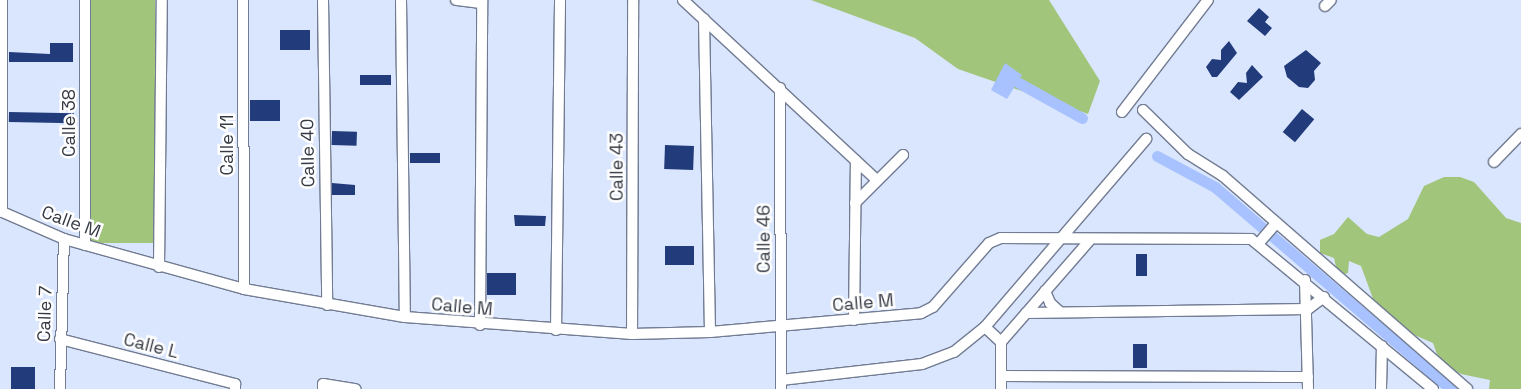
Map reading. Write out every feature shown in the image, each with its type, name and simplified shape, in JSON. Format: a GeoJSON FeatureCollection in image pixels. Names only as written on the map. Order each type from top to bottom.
{"type":"FeatureCollection","features":[{"type":"Feature","properties":{"kind":"street"},"geometry":{"type":"LineString","coordinates":[[1,212],[2,0]]}},
{"type":"Feature","properties":{"kind":"street","name":"Calle 38"},"geometry":{"type":"LineString","coordinates":[[85,0],[85,245]]}},
{"type":"Feature","properties":{"kind":"street"},"geometry":{"type":"LineString","coordinates":[[159,267],[162,0]]}},
{"type":"Feature","properties":{"kind":"street","name":"Calle 11"},"geometry":{"type":"LineString","coordinates":[[243,0],[244,289]]}},
{"type":"Feature","properties":{"kind":"street","name":"Calle 40"},"geometry":{"type":"LineString","coordinates":[[323,0],[326,305]]}},
{"type":"Feature","properties":{"kind":"street"},"geometry":{"type":"LineString","coordinates":[[401,0],[405,317]]}},
{"type":"Feature","properties":{"kind":"street"},"geometry":{"type":"LineString","coordinates":[[456,0],[482,1],[480,325]]}},
{"type":"Feature","properties":{"kind":"street"},"geometry":{"type":"LineString","coordinates":[[556,330],[560,0]]}},
{"type":"Feature","properties":{"kind":"street","name":"Calle 43"},"geometry":{"type":"LineString","coordinates":[[632,334],[634,0]]}},
{"type":"Feature","properties":{"kind":"street"},"geometry":{"type":"LineString","coordinates":[[683,0],[877,180]]}},
{"type":"Feature","properties":{"kind":"street"},"geometry":{"type":"LineString","coordinates":[[1122,112],[1208,0]]}},
{"type":"Feature","properties":{"kind":"street"},"geometry":{"type":"LineString","coordinates":[[704,19],[710,332]]}},
{"type":"Feature","properties":{"kind":"street","name":"Calle 46"},"geometry":{"type":"LineString","coordinates":[[780,88],[781,385]]}},
{"type":"Feature","properties":{"kind":"street"},"geometry":{"type":"LineString","coordinates":[[1143,110],[1188,154],[1223,176],[1305,280],[1433,389]]}},
{"type":"Feature","properties":{"kind":"street"},"geometry":{"type":"LineString","coordinates":[[1494,162],[1521,134]]}},
{"type":"Feature","properties":{"kind":"street"},"geometry":{"type":"LineString","coordinates":[[781,385],[936,362],[984,327],[1146,139]]}},
{"type":"Feature","properties":{"kind":"street"},"geometry":{"type":"LineString","coordinates":[[855,203],[903,155]]}},
{"type":"Feature","properties":{"kind":"street"},"geometry":{"type":"LineString","coordinates":[[854,320],[856,162]]}},
{"type":"Feature","properties":{"kind":"street","name":"Calle M"},"geometry":{"type":"LineString","coordinates":[[1,212],[64,239],[159,267],[244,289],[326,305],[405,317],[480,325],[632,334],[710,332],[916,314],[933,307],[994,239],[1060,241]]}},
{"type":"Feature","properties":{"kind":"street"},"geometry":{"type":"LineString","coordinates":[[1060,241],[1251,239],[1267,234]]}},
{"type":"Feature","properties":{"kind":"street"},"geometry":{"type":"LineString","coordinates":[[1267,234],[1467,389]]}},
{"type":"Feature","properties":{"kind":"street","name":"Calle 7"},"geometry":{"type":"LineString","coordinates":[[60,389],[64,239]]}},
{"type":"Feature","properties":{"kind":"street"},"geometry":{"type":"LineString","coordinates":[[1000,389],[1001,342],[1089,241]]}},
{"type":"Feature","properties":{"kind":"street"},"geometry":{"type":"LineString","coordinates":[[1305,280],[1308,309],[1308,389]]}},
{"type":"Feature","properties":{"kind":"street"},"geometry":{"type":"LineString","coordinates":[[1045,291],[1050,303],[1060,312]]}},
{"type":"Feature","properties":{"kind":"street"},"geometry":{"type":"LineString","coordinates":[[1026,313],[1308,309],[1324,297]]}},
{"type":"Feature","properties":{"kind":"street"},"geometry":{"type":"LineString","coordinates":[[984,327],[1001,342]]}},
{"type":"Feature","properties":{"kind":"street","name":"Calle L"},"geometry":{"type":"LineString","coordinates":[[60,340],[235,386]]}},
{"type":"Feature","properties":{"kind":"street"},"geometry":{"type":"LineString","coordinates":[[1381,389],[1382,346]]}},
{"type":"Feature","properties":{"kind":"street"},"geometry":{"type":"LineString","coordinates":[[1001,376],[1308,377]]}},
{"type":"Feature","properties":{"kind":"street"},"geometry":{"type":"LineString","coordinates":[[323,387],[356,389]]}},
{"type":"Feature","properties":{"kind":"green space"},"geometry":{"type":"Polygon","coordinates":[[[91,0],[155,0],[155,243],[91,243],[91,0]]]}},
{"type":"Feature","properties":{"kind":"green space"},"geometry":{"type":"Polygon","coordinates":[[[811,0],[1049,0],[1100,81],[1088,114],[958,69],[915,38],[811,0]]]}},
{"type":"Feature","properties":{"kind":"green space"},"geometry":{"type":"Polygon","coordinates":[[[1444,177],[1460,177],[1474,182],[1506,218],[1521,223],[1521,389],[1489,389],[1490,380],[1461,374],[1440,363],[1433,343],[1412,334],[1387,337],[1361,266],[1349,261],[1348,273],[1338,276],[1334,258],[1320,253],[1320,240],[1334,234],[1348,217],[1367,234],[1379,237],[1408,219],[1424,186],[1444,177]]]}},
{"type":"Feature","properties":{"kind":"water"},"geometry":{"type":"Polygon","coordinates":[[[1005,63],[1022,75],[1007,99],[991,90],[1005,63]]]}},
{"type":"Feature","properties":{"kind":"building"},"geometry":{"type":"Polygon","coordinates":[[[1259,8],[1269,17],[1265,22],[1272,28],[1265,36],[1247,21],[1259,8]]]}},
{"type":"Feature","properties":{"kind":"building"},"geometry":{"type":"Polygon","coordinates":[[[280,30],[310,30],[310,50],[280,50],[280,30]]]}},
{"type":"Feature","properties":{"kind":"building"},"geometry":{"type":"Polygon","coordinates":[[[1229,41],[1237,53],[1217,77],[1212,77],[1206,67],[1212,59],[1221,60],[1221,50],[1229,41]]]}},
{"type":"Feature","properties":{"kind":"building"},"geometry":{"type":"Polygon","coordinates":[[[50,43],[73,43],[73,62],[9,62],[9,52],[50,54],[50,43]]]}},
{"type":"Feature","properties":{"kind":"building"},"geometry":{"type":"Polygon","coordinates":[[[1306,50],[1321,63],[1314,71],[1315,80],[1308,88],[1299,87],[1287,77],[1284,66],[1306,50]]]}},
{"type":"Feature","properties":{"kind":"building"},"geometry":{"type":"Polygon","coordinates":[[[1252,65],[1263,77],[1239,100],[1230,92],[1238,82],[1247,83],[1246,73],[1252,65]]]}},
{"type":"Feature","properties":{"kind":"building"},"geometry":{"type":"Polygon","coordinates":[[[360,75],[391,75],[391,85],[360,85],[360,75]]]}},
{"type":"Feature","properties":{"kind":"building"},"geometry":{"type":"Polygon","coordinates":[[[250,100],[280,100],[280,121],[250,121],[250,100]]]}},
{"type":"Feature","properties":{"kind":"building"},"geometry":{"type":"Polygon","coordinates":[[[1302,109],[1314,119],[1295,142],[1283,132],[1302,109]]]}},
{"type":"Feature","properties":{"kind":"building"},"geometry":{"type":"Polygon","coordinates":[[[9,112],[74,113],[74,123],[9,122],[9,112]]]}},
{"type":"Feature","properties":{"kind":"building"},"geometry":{"type":"Polygon","coordinates":[[[332,131],[357,132],[356,146],[332,145],[332,131]]]}},
{"type":"Feature","properties":{"kind":"building"},"geometry":{"type":"Polygon","coordinates":[[[665,145],[694,146],[693,170],[664,169],[665,145]]]}},
{"type":"Feature","properties":{"kind":"building"},"geometry":{"type":"Polygon","coordinates":[[[410,153],[440,153],[440,163],[410,163],[410,153]]]}},
{"type":"Feature","properties":{"kind":"building"},"geometry":{"type":"Polygon","coordinates":[[[332,183],[355,185],[355,195],[332,195],[332,183]]]}},
{"type":"Feature","properties":{"kind":"building"},"geometry":{"type":"Polygon","coordinates":[[[514,215],[546,216],[545,226],[515,226],[514,215]]]}},
{"type":"Feature","properties":{"kind":"building"},"geometry":{"type":"Polygon","coordinates":[[[665,246],[694,246],[694,265],[665,265],[665,246]]]}},
{"type":"Feature","properties":{"kind":"building"},"geometry":{"type":"Polygon","coordinates":[[[1136,254],[1147,254],[1147,276],[1136,276],[1136,254]]]}},
{"type":"Feature","properties":{"kind":"building"},"geometry":{"type":"Polygon","coordinates":[[[487,273],[516,273],[516,295],[487,295],[487,273]]]}},
{"type":"Feature","properties":{"kind":"building"},"geometry":{"type":"Polygon","coordinates":[[[1133,344],[1147,344],[1147,368],[1133,368],[1133,344]]]}},
{"type":"Feature","properties":{"kind":"building"},"geometry":{"type":"Polygon","coordinates":[[[11,367],[35,367],[35,389],[11,389],[11,367]]]}},
{"type":"Feature","properties":{"kind":"waterway"},"geometry":{"type":"LineString","coordinates":[[1019,83],[1082,118]]}},
{"type":"Feature","properties":{"kind":"waterway"},"geometry":{"type":"LineString","coordinates":[[1157,156],[1215,187],[1451,389]]}}]}
